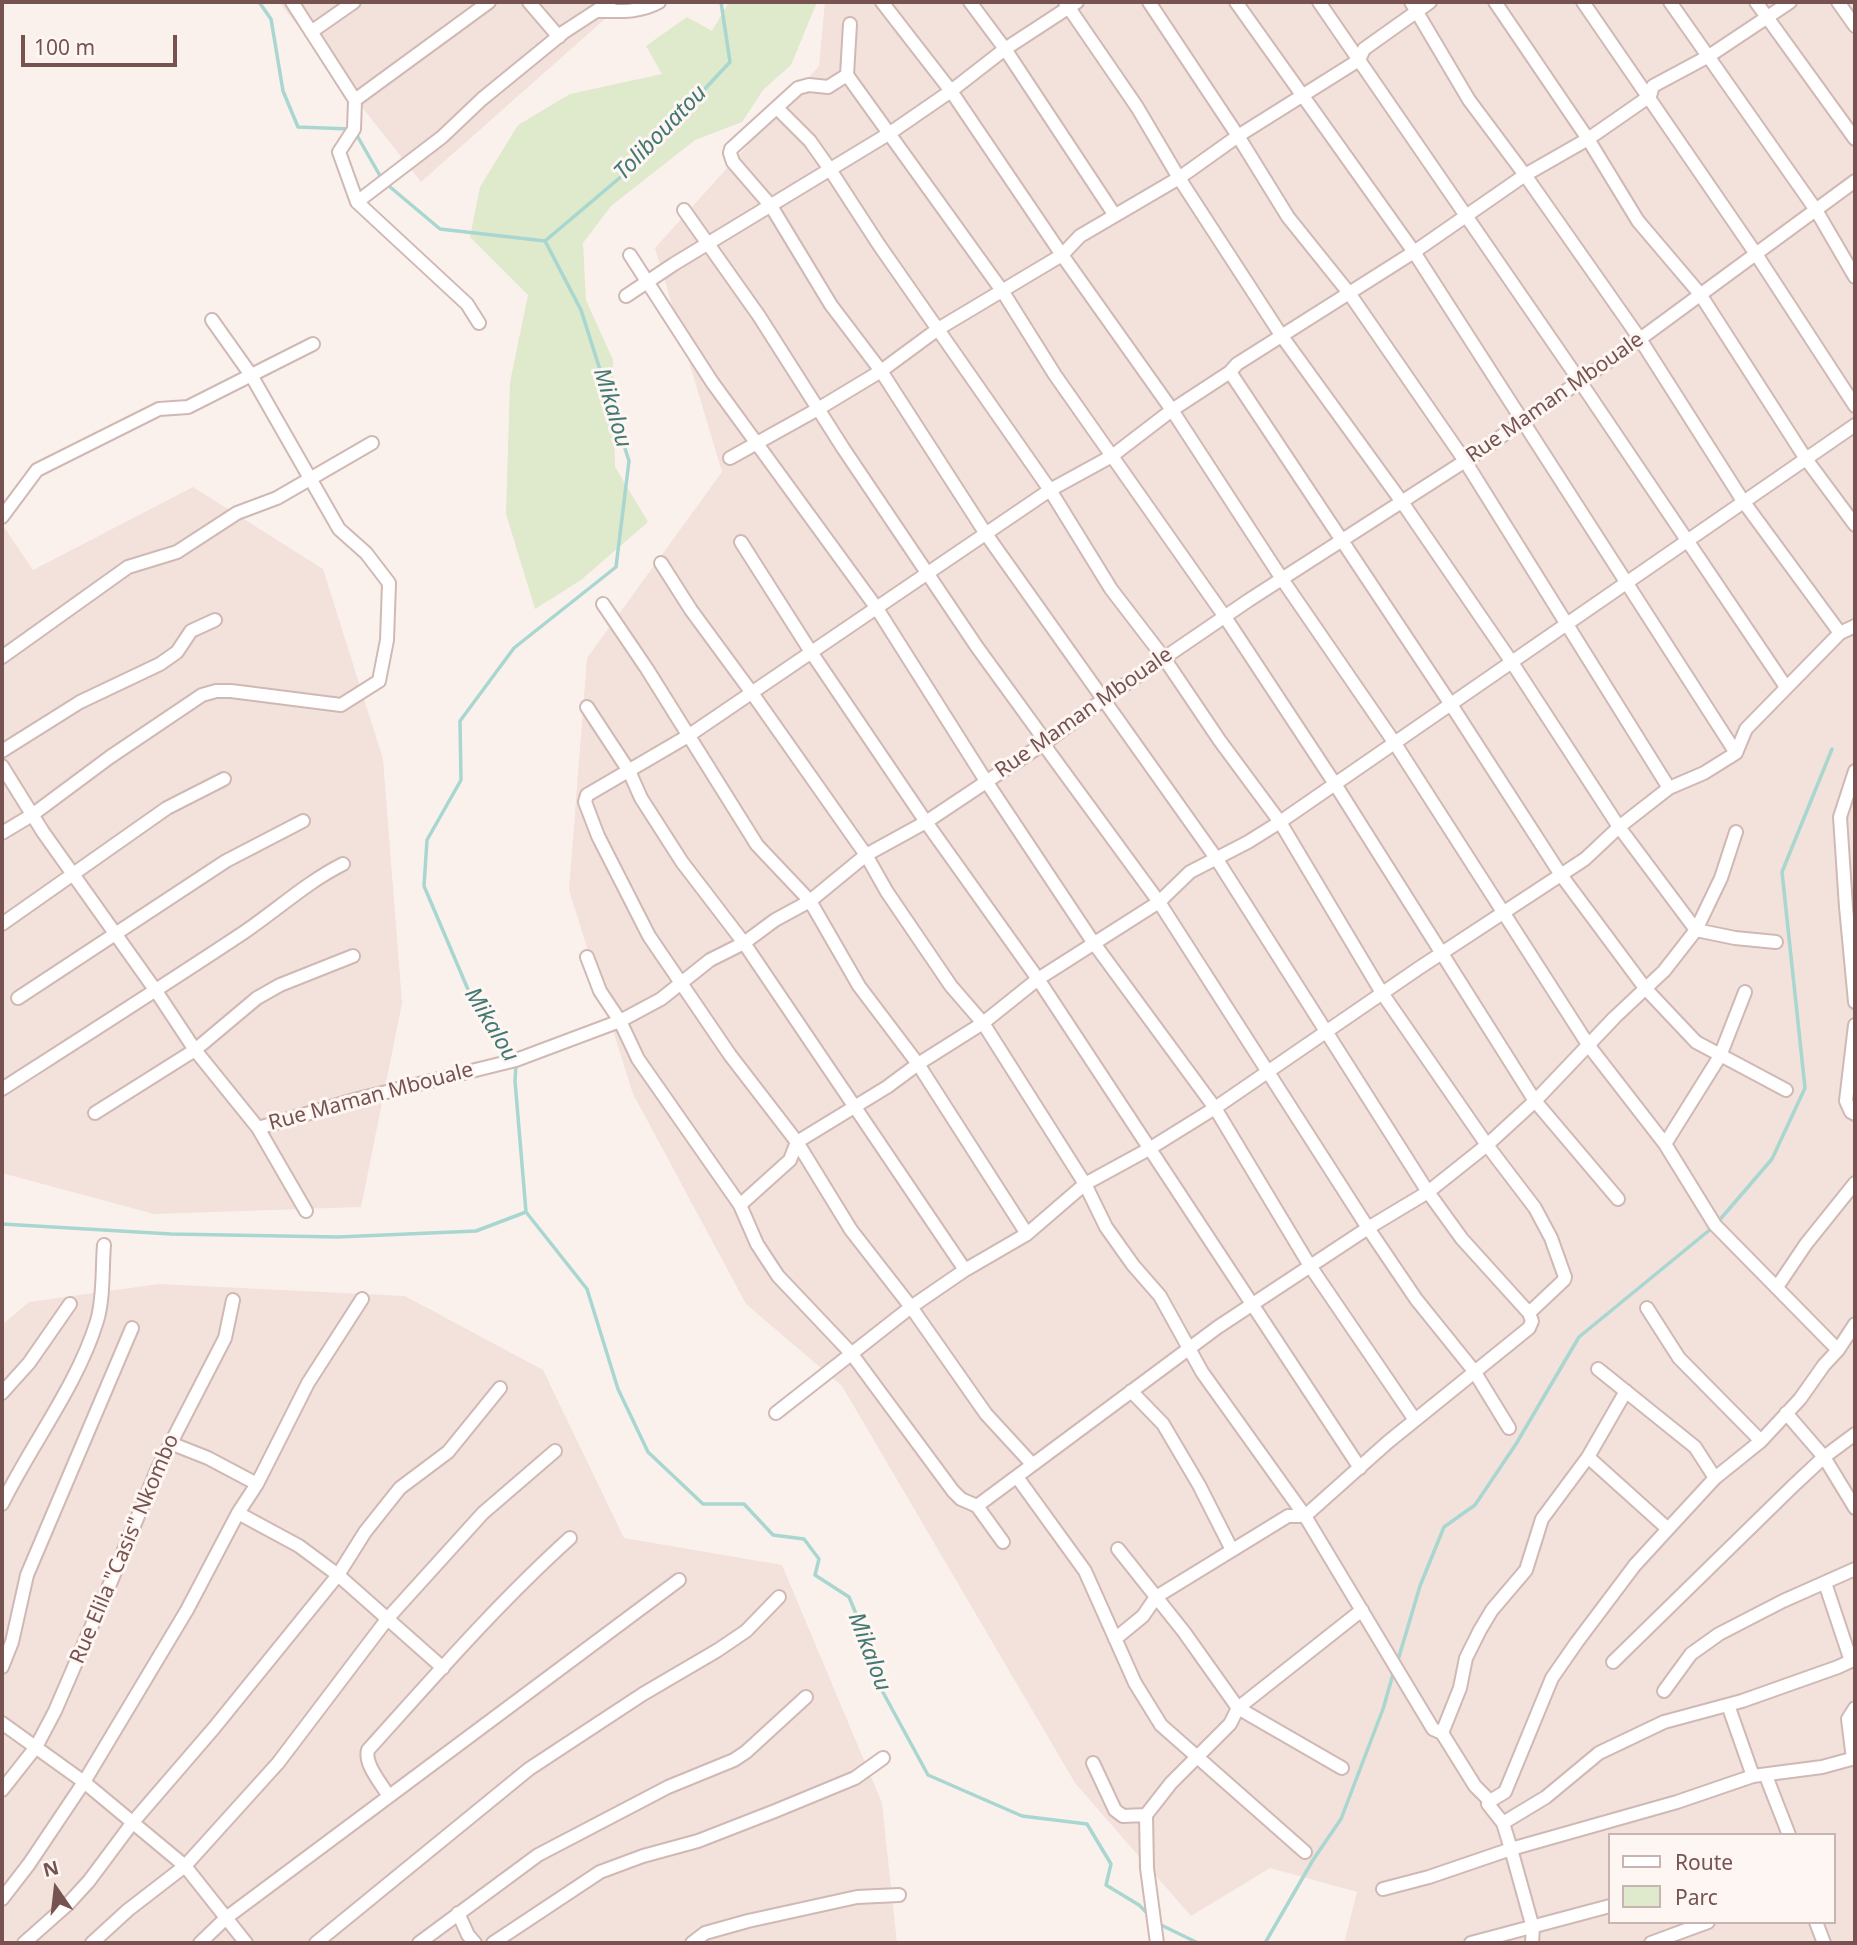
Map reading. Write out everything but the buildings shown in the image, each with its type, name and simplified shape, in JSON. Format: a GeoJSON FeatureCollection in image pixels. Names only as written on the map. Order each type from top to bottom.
{"type":"FeatureCollection","features":[{"type":"Feature","properties":{"kind":"street"},"geometry":{"type":"LineString","coordinates":[[292,2],[355,100],[354,129],[339,152],[358,202],[467,304],[479,323]]}},
{"type":"Feature","properties":{"kind":"street"},"geometry":{"type":"LineString","coordinates":[[311,32],[354,2]]}},
{"type":"Feature","properties":{"kind":"street"},"geometry":{"type":"LineString","coordinates":[[355,100],[489,2]]}},
{"type":"Feature","properties":{"kind":"street"},"geometry":{"type":"LineString","coordinates":[[529,2],[559,37]]}},
{"type":"Feature","properties":{"kind":"street"},"geometry":{"type":"LineString","coordinates":[[358,202],[442,136],[482,99],[559,37],[610,2]]}},
{"type":"Feature","properties":{"kind":"street"},"geometry":{"type":"LineString","coordinates":[[597,11],[632,11],[648,8],[659,2]]}},
{"type":"Feature","properties":{"kind":"street"},"geometry":{"type":"LineString","coordinates":[[882,2],[951,91],[1062,255],[1172,410],[1282,579],[1394,742],[1589,1046],[1665,1144],[1715,1225],[1838,1350]]}},
{"type":"Feature","properties":{"kind":"street"},"geometry":{"type":"LineString","coordinates":[[971,2],[1114,214]]}},
{"type":"Feature","properties":{"kind":"street"},"geometry":{"type":"LineString","coordinates":[[1149,2],[1288,217],[1349,293],[1465,461],[1669,788]]}},
{"type":"Feature","properties":{"kind":"street"},"geometry":{"type":"LineString","coordinates":[[1236,2],[1414,253],[1736,753]]}},
{"type":"Feature","properties":{"kind":"street"},"geometry":{"type":"LineString","coordinates":[[1319,2],[1786,687]]}},
{"type":"Feature","properties":{"kind":"street"},"geometry":{"type":"LineString","coordinates":[[730,458],[881,371],[938,329],[1062,255],[1080,236],[1179,178],[1238,136],[1359,60],[1364,49],[1414,6],[1430,2]]}},
{"type":"Feature","properties":{"kind":"street"},"geometry":{"type":"LineString","coordinates":[[1495,2],[1588,139],[1638,221],[1700,294],[1805,459],[1855,525]]}},
{"type":"Feature","properties":{"kind":"street"},"geometry":{"type":"LineString","coordinates":[[1583,2],[1650,96],[1855,406]]}},
{"type":"Feature","properties":{"kind":"street"},"geometry":{"type":"LineString","coordinates":[[1670,2],[1816,210],[1855,277]]}},
{"type":"Feature","properties":{"kind":"street"},"geometry":{"type":"LineString","coordinates":[[1756,2],[1855,139]]}},
{"type":"Feature","properties":{"kind":"street"},"geometry":{"type":"LineString","coordinates":[[1032,1464],[986,1414],[911,1307],[851,1230],[797,1142],[730,1055],[643,925],[598,836],[585,802],[587,796],[688,736],[1049,489],[1112,456],[1172,410],[1281,335],[1414,253],[1525,175],[1588,139],[1650,96],[1653,86],[1709,56],[1790,2]]}},
{"type":"Feature","properties":{"kind":"street"},"geometry":{"type":"LineString","coordinates":[[1838,2],[1855,26]]}},
{"type":"Feature","properties":{"kind":"street"},"geometry":{"type":"LineString","coordinates":[[626,296],[829,168],[890,134],[1070,3],[1281,335],[1402,502],[1511,661],[1619,827],[1696,930],[1735,938],[1776,942]]}},
{"type":"Feature","properties":{"kind":"street"},"geometry":{"type":"LineString","coordinates":[[1414,6],[1469,100],[1640,339],[1743,501],[1840,633]]}},
{"type":"Feature","properties":{"kind":"street"},"geometry":{"type":"LineString","coordinates":[[850,24],[847,75],[1003,292],[1055,375],[1225,617],[1335,784],[1535,1101],[1618,1199]]}},
{"type":"Feature","properties":{"kind":"street"},"geometry":{"type":"LineString","coordinates":[[847,75],[828,87],[809,85],[798,88],[732,149],[730,153],[733,162],[771,206],[831,305],[881,371],[986,534],[1216,858],[1428,1192],[1462,1239],[1529,1313],[1532,1321],[1529,1328],[1415,1420],[1305,1516],[1288,1516],[1156,1597],[1143,1616],[1115,1639]]}},
{"type":"Feature","properties":{"kind":"street"},"geometry":{"type":"LineString","coordinates":[[777,108],[810,141],[829,168],[878,245],[1049,489],[1111,589],[1164,658],[1279,822],[1382,993],[1487,1145],[1535,1208],[1565,1272],[1564,1280],[1529,1313]]}},
{"type":"Feature","properties":{"kind":"street","name":"Rue Maman Mbouale"},"geometry":{"type":"LineString","coordinates":[[258,1128],[371,1096],[516,1060],[620,1021],[661,999],[710,960],[744,943],[775,920],[810,901],[866,855],[926,822],[1225,617],[1465,461],[1640,339],[1855,181]]}},
{"type":"Feature","properties":{"kind":"street"},"geometry":{"type":"LineString","coordinates":[[684,210],[759,316],[977,647],[1159,902],[1368,1228],[1416,1299],[1474,1371],[1509,1428]]}},
{"type":"Feature","properties":{"kind":"street"},"geometry":{"type":"LineString","coordinates":[[629,255],[691,352],[876,607],[986,781],[1093,942],[1214,1108],[1310,1266],[1415,1420]]}},
{"type":"Feature","properties":{"kind":"street"},"geometry":{"type":"LineString","coordinates":[[2,834],[202,695],[231,691],[341,705],[379,681],[387,640],[389,583],[366,553],[339,529],[251,375],[212,320]]}},
{"type":"Feature","properties":{"kind":"street"},"geometry":{"type":"LineString","coordinates":[[2,517],[37,470],[159,409],[188,407],[313,344]]}},
{"type":"Feature","properties":{"kind":"street"},"geometry":{"type":"LineString","coordinates":[[1230,372],[1561,875],[1645,988],[1690,1036],[1720,1056],[1786,1090]]}},
{"type":"Feature","properties":{"kind":"street"},"geometry":{"type":"LineString","coordinates":[[740,1205],[790,1160],[797,1142],[887,1087],[983,1023],[1038,979],[1159,902],[1190,872],[1248,842],[1279,822],[1855,425]]}},
{"type":"Feature","properties":{"kind":"street"},"geometry":{"type":"LineString","coordinates":[[2,657],[128,567],[177,552],[237,513],[276,498],[372,443]]}},
{"type":"Feature","properties":{"kind":"street"},"geometry":{"type":"LineString","coordinates":[[741,542],[811,652],[926,822],[1038,979],[1360,1468]]}},
{"type":"Feature","properties":{"kind":"street"},"geometry":{"type":"LineString","coordinates":[[661,563],[691,610],[866,855],[887,892],[951,986],[983,1023],[1084,1184],[1106,1227],[1133,1265],[1160,1296],[1187,1349],[1305,1516],[1433,1729],[1442,1733],[1475,1786],[1490,1801]]}},
{"type":"Feature","properties":{"kind":"street"},"geometry":{"type":"LineString","coordinates":[[603,604],[757,845],[810,901],[859,986],[918,1064],[1027,1234]]}},
{"type":"Feature","properties":{"kind":"street"},"geometry":{"type":"LineString","coordinates":[[2,751],[80,702],[160,664],[177,652],[191,631],[215,620]]}},
{"type":"Feature","properties":{"kind":"street"},"geometry":{"type":"LineString","coordinates":[[776,1413],[911,1307],[965,1269],[1027,1234],[1084,1184],[1149,1149],[1214,1108],[1585,859],[1619,827],[1669,788],[1704,773],[1736,753],[1746,729],[1840,633],[1855,626]]}},
{"type":"Feature","properties":{"kind":"street"},"geometry":{"type":"LineString","coordinates":[[587,707],[629,771],[641,798],[682,862],[744,943],[965,1269]]}},
{"type":"Feature","properties":{"kind":"street"},"geometry":{"type":"LineString","coordinates":[[2,766],[72,874],[195,1050],[258,1128],[306,1211]]}},
{"type":"Feature","properties":{"kind":"street"},"geometry":{"type":"LineString","coordinates":[[1855,771],[1852,789],[1840,817],[1846,907],[1855,976],[1855,1002]]}},
{"type":"Feature","properties":{"kind":"street"},"geometry":{"type":"LineString","coordinates":[[2,924],[167,808],[224,779]]}},
{"type":"Feature","properties":{"kind":"street"},"geometry":{"type":"LineString","coordinates":[[18,998],[226,861],[303,821]]}},
{"type":"Feature","properties":{"kind":"street"},"geometry":{"type":"LineString","coordinates":[[976,1506],[1187,1349],[1251,1304],[1428,1192],[1487,1145],[1535,1101],[1664,971],[1696,930],[1721,877],[1735,831]]}},
{"type":"Feature","properties":{"kind":"street"},"geometry":{"type":"LineString","coordinates":[[2,1089],[156,991],[258,923],[323,874],[343,864]]}},
{"type":"Feature","properties":{"kind":"street"},"geometry":{"type":"LineString","coordinates":[[95,1113],[195,1050],[268,992],[353,957]]}},
{"type":"Feature","properties":{"kind":"street"},"geometry":{"type":"LineString","coordinates":[[587,957],[600,991],[620,1021],[638,1059],[740,1205],[757,1244],[778,1276],[851,1353],[953,1490],[961,1499],[976,1506],[1003,1542]]}},
{"type":"Feature","properties":{"kind":"street"},"geometry":{"type":"LineString","coordinates":[[1665,1144],[1720,1056],[1745,992]]}},
{"type":"Feature","properties":{"kind":"street"},"geometry":{"type":"LineString","coordinates":[[1855,1025],[1846,1101],[1851,1112],[1855,1114]]}},
{"type":"Feature","properties":{"kind":"street"},"geometry":{"type":"LineString","coordinates":[[1777,1287],[1806,1244],[1855,1183]]}},
{"type":"Feature","properties":{"kind":"street"},"geometry":{"type":"LineString","coordinates":[[2,1504],[88,1345],[98,1318],[104,1245]]}},
{"type":"Feature","properties":{"kind":"street"},"geometry":{"type":"LineString","coordinates":[[2,1899],[84,1782],[187,1610],[238,1513],[257,1484],[308,1382],[362,1299]]}},
{"type":"Feature","properties":{"kind":"street","name":"Rue Elila \"Casis\" Nkombo"},"geometry":{"type":"LineString","coordinates":[[2,1790],[36,1747],[55,1712],[170,1443],[225,1338],[233,1300]]}},
{"type":"Feature","properties":{"kind":"street"},"geometry":{"type":"LineString","coordinates":[[2,1393],[29,1363],[70,1304]]}},
{"type":"Feature","properties":{"kind":"street"},"geometry":{"type":"LineString","coordinates":[[1647,1308],[1679,1358],[1761,1441]]}},
{"type":"Feature","properties":{"kind":"street"},"geometry":{"type":"LineString","coordinates":[[1490,1801],[1500,1797],[1509,1783],[1552,1678],[1577,1642],[1636,1565],[1668,1529],[1715,1478],[1761,1441],[1805,1394],[1855,1324]]}},
{"type":"Feature","properties":{"kind":"street"},"geometry":{"type":"LineString","coordinates":[[2,1667],[12,1642],[27,1575],[132,1328]]}},
{"type":"Feature","properties":{"kind":"street"},"geometry":{"type":"LineString","coordinates":[[1598,1369],[1695,1447],[1715,1478]]}},
{"type":"Feature","properties":{"kind":"street"},"geometry":{"type":"LineString","coordinates":[[24,1943],[68,1904],[89,1881],[133,1822],[214,1728],[338,1575],[365,1532],[400,1488],[448,1452],[500,1388]]}},
{"type":"Feature","properties":{"kind":"street"},"geometry":{"type":"LineString","coordinates":[[1131,1391],[1163,1424],[1199,1485],[1232,1550]]}},
{"type":"Feature","properties":{"kind":"street"},"geometry":{"type":"LineString","coordinates":[[1442,1733],[1460,1688],[1466,1658],[1480,1630],[1526,1570],[1542,1519],[1588,1457],[1626,1391]]}},
{"type":"Feature","properties":{"kind":"street"},"geometry":{"type":"LineString","coordinates":[[1786,1413],[1824,1457],[1855,1508]]}},
{"type":"Feature","properties":{"kind":"street"},"geometry":{"type":"LineString","coordinates":[[1614,1661],[1824,1457],[1855,1434]]}},
{"type":"Feature","properties":{"kind":"street"},"geometry":{"type":"LineString","coordinates":[[170,1443],[208,1458],[257,1484]]}},
{"type":"Feature","properties":{"kind":"street"},"geometry":{"type":"LineString","coordinates":[[92,1943],[128,1910],[185,1866],[263,1782],[388,1618],[483,1513],[555,1451]]}},
{"type":"Feature","properties":{"kind":"street"},"geometry":{"type":"LineString","coordinates":[[1588,1457],[1668,1529]]}},
{"type":"Feature","properties":{"kind":"street"},"geometry":{"type":"LineString","coordinates":[[1017,1477],[1085,1571],[1135,1683],[1161,1725],[1305,1852]]}},
{"type":"Feature","properties":{"kind":"street"},"geometry":{"type":"LineString","coordinates":[[238,1513],[299,1546],[338,1575],[443,1668]]}},
{"type":"Feature","properties":{"kind":"street"},"geometry":{"type":"LineString","coordinates":[[388,1795],[367,1761],[366,1754],[539,1566],[570,1538]]}},
{"type":"Feature","properties":{"kind":"street"},"geometry":{"type":"LineString","coordinates":[[1118,1549],[1184,1632],[1238,1708],[1342,1768]]}},
{"type":"Feature","properties":{"kind":"street"},"geometry":{"type":"LineString","coordinates":[[1664,1691],[1691,1654],[1719,1634],[1855,1569]]}},
{"type":"Feature","properties":{"kind":"street"},"geometry":{"type":"LineString","coordinates":[[200,1943],[226,1918],[314,1854],[388,1795],[679,1580]]}},
{"type":"Feature","properties":{"kind":"street"},"geometry":{"type":"LineString","coordinates":[[1503,1824],[1546,1797],[1599,1753],[1664,1722],[1728,1705],[1853,1660],[1825,1583]]}},
{"type":"Feature","properties":{"kind":"street"},"geometry":{"type":"LineString","coordinates":[[316,1943],[529,1769],[643,1694],[719,1650],[746,1631],[779,1597]]}},
{"type":"Feature","properties":{"kind":"street"},"geometry":{"type":"LineString","coordinates":[[1157,1943],[1147,1868],[1146,1815],[1171,1783],[1230,1724],[1238,1708],[1362,1610]]}},
{"type":"Feature","properties":{"kind":"street"},"geometry":{"type":"LineString","coordinates":[[419,1943],[549,1849],[668,1787],[734,1760],[806,1697]]}},
{"type":"Feature","properties":{"kind":"street"},"geometry":{"type":"LineString","coordinates":[[1728,1705],[1789,1833]]}},
{"type":"Feature","properties":{"kind":"street"},"geometry":{"type":"LineString","coordinates":[[1383,1889],[1760,1776],[1836,1764],[1854,1758],[1847,1719],[1855,1708]]}},
{"type":"Feature","properties":{"kind":"street"},"geometry":{"type":"LineString","coordinates":[[2,1723],[84,1782],[185,1866],[246,1943]]}},
{"type":"Feature","properties":{"kind":"street"},"geometry":{"type":"LineString","coordinates":[[493,1943],[600,1872],[643,1856],[698,1841],[775,1811],[855,1778],[883,1758]]}},
{"type":"Feature","properties":{"kind":"street"},"geometry":{"type":"LineString","coordinates":[[1093,1763],[1115,1810],[1123,1816],[1146,1815]]}},
{"type":"Feature","properties":{"kind":"street"},"geometry":{"type":"LineString","coordinates":[[1490,1801],[1488,1804],[1503,1824],[1511,1849],[1534,1928],[1532,1943]]}},
{"type":"Feature","properties":{"kind":"street"},"geometry":{"type":"LineString","coordinates":[[692,1943],[705,1933],[748,1921],[857,1897],[899,1895]]}},
{"type":"Feature","properties":{"kind":"street"},"geometry":{"type":"LineString","coordinates":[[1471,1943],[1608,1907]]}},
{"type":"Feature","properties":{"kind":"street"},"geometry":{"type":"LineString","coordinates":[[458,1913],[468,1935],[475,1943]]}},
{"type":"Feature","properties":{"kind":"street"},"geometry":{"type":"LineString","coordinates":[[1651,1943],[1703,1924]]}},
{"type":"Feature","properties":{"kind":"street"},"geometry":{"type":"LineString","coordinates":[[1817,1924],[1824,1943]]}},
{"type":"Feature","properties":{"kind":"shaded area"},"geometry":{"type":"Polygon","coordinates":[[[279,2],[624,2],[421,182],[279,2]]]}},
{"type":"Feature","properties":{"kind":"shaded area"},"geometry":{"type":"Polygon","coordinates":[[[825,2],[1855,2],[1855,1943],[1344,1943],[1357,1892],[1270,1868],[1191,1916],[1075,1783],[842,1386],[746,1304],[633,1094],[569,890],[587,658],[722,472],[655,248],[819,66],[825,2]]]}},
{"type":"Feature","properties":{"kind":"shaded area"},"geometry":{"type":"Polygon","coordinates":[[[193,487],[323,569],[383,759],[402,1003],[361,1207],[154,1214],[2,1173],[2,524],[33,570],[193,487]]]}},
{"type":"Feature","properties":{"kind":"shaded area"},"geometry":{"type":"Polygon","coordinates":[[[159,1284],[405,1296],[543,1370],[624,1538],[782,1565],[882,1803],[897,1943],[2,1943],[2,1325],[29,1302],[159,1284]]]}},
{"type":"Feature","properties":{"kind":"green space"},"geometry":{"type":"Polygon","coordinates":[[[729,2],[817,2],[791,65],[763,90],[742,122],[695,140],[611,206],[583,243],[586,300],[613,360],[615,467],[648,522],[581,580],[535,609],[506,514],[510,382],[528,295],[470,237],[480,187],[518,125],[570,94],[662,74],[646,46],[687,17],[712,31],[729,2]]]}},
{"type":"Feature","properties":{"kind":"waterway","name":"Mikalou"},"geometry":{"type":"LineString","coordinates":[[259,2],[271,19],[283,91],[298,127],[350,129]]}},
{"type":"Feature","properties":{"kind":"waterway","name":"Tolibouatou"},"geometry":{"type":"LineString","coordinates":[[545,241],[629,170],[730,62],[721,2]]}},
{"type":"Feature","properties":{"kind":"waterway","name":"Mikalou"},"geometry":{"type":"LineString","coordinates":[[355,132],[383,181],[440,229],[545,241]]}},
{"type":"Feature","properties":{"kind":"waterway","name":"Mikalou"},"geometry":{"type":"LineString","coordinates":[[513,1056],[478,1013],[424,886],[427,840],[461,780],[460,721],[514,648],[616,567],[629,461],[581,310],[545,241]]}},
{"type":"Feature","properties":{"kind":"waterway"},"geometry":{"type":"LineString","coordinates":[[1717,1223],[1772,1159],[1805,1088],[1782,872],[1832,749]]}},
{"type":"Feature","properties":{"kind":"waterway","name":"Mikalou"},"geometry":{"type":"LineString","coordinates":[[516,1063],[515,1081],[526,1212],[587,1289],[618,1389],[648,1452],[703,1504],[744,1504],[773,1535],[804,1539],[819,1559],[815,1575],[849,1597],[864,1633],[873,1674],[928,1775],[1022,1816],[1087,1824],[1111,1864],[1106,1885],[1139,1905],[1149,1915]]}},
{"type":"Feature","properties":{"kind":"waterway"},"geometry":{"type":"LineString","coordinates":[[2,1224],[171,1234],[338,1237],[476,1231],[526,1212]]}},
{"type":"Feature","properties":{"kind":"waterway"},"geometry":{"type":"LineString","coordinates":[[1398,1660],[1420,1586],[1444,1527],[1475,1505],[1516,1444],[1579,1337],[1712,1228]]}},
{"type":"Feature","properties":{"kind":"waterway"},"geometry":{"type":"LineString","coordinates":[[1265,1943],[1313,1860],[1341,1819],[1383,1709],[1394,1671]]}},
{"type":"Feature","properties":{"kind":"waterway","name":"Mikalou"},"geometry":{"type":"LineString","coordinates":[[1157,1923],[1198,1943]]}}]}
